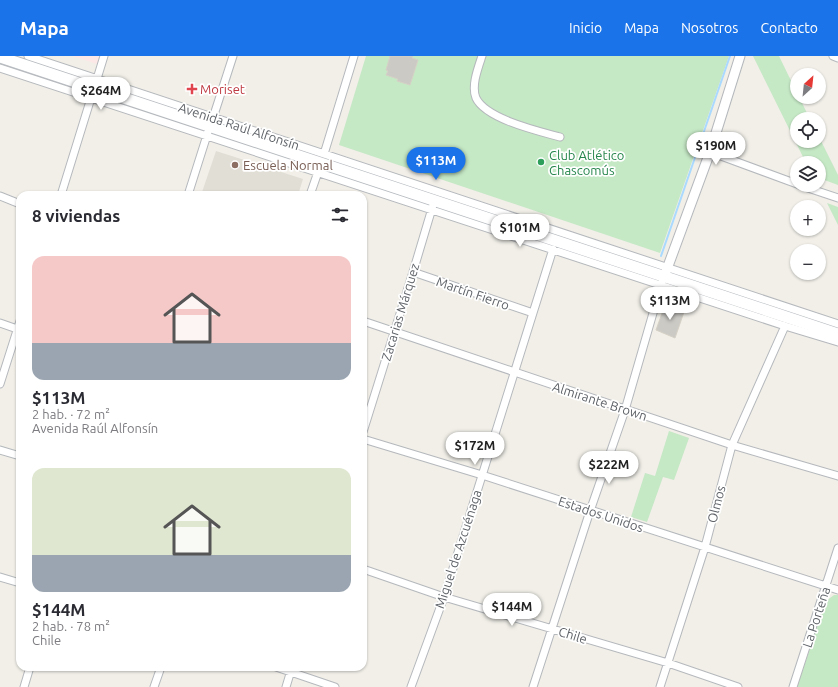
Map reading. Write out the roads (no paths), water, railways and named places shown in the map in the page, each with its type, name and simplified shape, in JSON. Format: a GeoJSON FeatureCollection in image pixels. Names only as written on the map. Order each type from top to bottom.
{"type":"FeatureCollection","features":[{"type":"Feature","properties":{"kind":"main road","name":"Avenida Raúl Alfonsín"},"geometry":{"type":"LineString","coordinates":[[0,57],[838,334]]}},
{"type":"Feature","properties":{"kind":"street","name":"Avenida Raúl Alfonsín"},"geometry":{"type":"LineString","coordinates":[[28,56],[94,88]]}},
{"type":"Feature","properties":{"kind":"street"},"geometry":{"type":"LineString","coordinates":[[62,191],[104,56]]}},
{"type":"Feature","properties":{"kind":"street"},"geometry":{"type":"LineString","coordinates":[[189,191],[233,56]]}},
{"type":"Feature","properties":{"kind":"street"},"geometry":{"type":"LineString","coordinates":[[324,154],[354,56]]}},
{"type":"Feature","properties":{"kind":"street"},"geometry":{"type":"LineString","coordinates":[[482,56],[475,79],[476,96],[481,105],[504,120],[560,138]]}},
{"type":"Feature","properties":{"kind":"street"},"geometry":{"type":"LineString","coordinates":[[533,687],[590,511],[625,410],[664,276],[710,152],[740,56]]}},
{"type":"Feature","properties":{"kind":"street"},"geometry":{"type":"LineString","coordinates":[[833,56],[838,58]]}},
{"type":"Feature","properties":{"kind":"street","name":"Avenida Raúl Alfonsín"},"geometry":{"type":"LineString","coordinates":[[0,68],[94,88]]}},
{"type":"Feature","properties":{"kind":"street","name":"Avenida Raúl Alfonsín"},"geometry":{"type":"LineString","coordinates":[[210,126],[324,154],[553,249],[664,276],[838,324]]}},
{"type":"Feature","properties":{"kind":"street","name":"Avenida Raúl Alfonsín"},"geometry":{"type":"LineString","coordinates":[[210,126],[318,172],[434,200]]}},
{"type":"Feature","properties":{"kind":"street"},"geometry":{"type":"LineString","coordinates":[[710,152],[790,182]]}},
{"type":"Feature","properties":{"kind":"street"},"geometry":{"type":"LineString","coordinates":[[311,191],[318,172]]}},
{"type":"Feature","properties":{"kind":"street"},"geometry":{"type":"LineString","coordinates":[[820,192],[838,198]]}},
{"type":"Feature","properties":{"kind":"street"},"geometry":{"type":"LineString","coordinates":[[0,196],[16,202]]}},
{"type":"Feature","properties":{"kind":"street","name":"Zacarias Márquez"},"geometry":{"type":"LineString","coordinates":[[367,419],[434,200]]}},
{"type":"Feature","properties":{"kind":"street","name":"Miguel de Azcuénaga"},"geometry":{"type":"LineString","coordinates":[[411,687],[444,597],[553,249]]}},
{"type":"Feature","properties":{"kind":"street","name":"Martín Fierro"},"geometry":{"type":"LineString","coordinates":[[413,272],[533,313]]}},
{"type":"Feature","properties":{"kind":"street","name":"Avenida Raúl Alfonsín"},"geometry":{"type":"LineString","coordinates":[[664,276],[785,326],[838,342]]}},
{"type":"Feature","properties":{"kind":"street","name":"Almirante Brown"},"geometry":{"type":"LineString","coordinates":[[367,322],[732,445],[838,476]]}},
{"type":"Feature","properties":{"kind":"street"},"geometry":{"type":"LineString","coordinates":[[0,324],[16,329]]}},
{"type":"Feature","properties":{"kind":"street","name":"Olmos"},"geometry":{"type":"LineString","coordinates":[[660,687],[705,547],[732,445],[785,326]]}},
{"type":"Feature","properties":{"kind":"street"},"geometry":{"type":"LineString","coordinates":[[0,384],[16,339]]}},
{"type":"Feature","properties":{"kind":"street","name":"Estados Unidos"},"geometry":{"type":"LineString","coordinates":[[367,440],[482,475],[838,590]]}},
{"type":"Feature","properties":{"kind":"street"},"geometry":{"type":"LineString","coordinates":[[0,450],[16,455]]}},
{"type":"Feature","properties":{"kind":"street","name":"La Porteña"},"geometry":{"type":"LineString","coordinates":[[793,687],[838,548]]}},
{"type":"Feature","properties":{"kind":"street","name":"Chile"},"geometry":{"type":"LineString","coordinates":[[367,570],[444,597],[668,663],[738,687]]}},
{"type":"Feature","properties":{"kind":"street"},"geometry":{"type":"LineString","coordinates":[[0,577],[16,582]]}},
{"type":"Feature","properties":{"kind":"street"},"geometry":{"type":"LineString","coordinates":[[24,687],[29,671]]}},
{"type":"Feature","properties":{"kind":"street"},"geometry":{"type":"LineString","coordinates":[[154,687],[160,671]]}},
{"type":"Feature","properties":{"kind":"street"},"geometry":{"type":"LineString","coordinates":[[286,687],[291,671]]}},
{"type":"Feature","properties":{"kind":"street"},"geometry":{"type":"LineString","coordinates":[[297,671],[335,687]]}},
{"type":"Feature","properties":{"kind":"waterway"},"geometry":{"type":"LineString","coordinates":[[661,256],[730,56]]}},
{"type":"Feature","properties":{"kind":"place","name":"Moriset"},"geometry":{"type":"Point","coordinates":[192,89]}},
{"type":"Feature","properties":{"kind":"place","name":"Club Atlético Chascomús"},"geometry":{"type":"Point","coordinates":[541,162]}},
{"type":"Feature","properties":{"kind":"place","name":"Escuela Normal"},"geometry":{"type":"Point","coordinates":[235,165]}}]}
